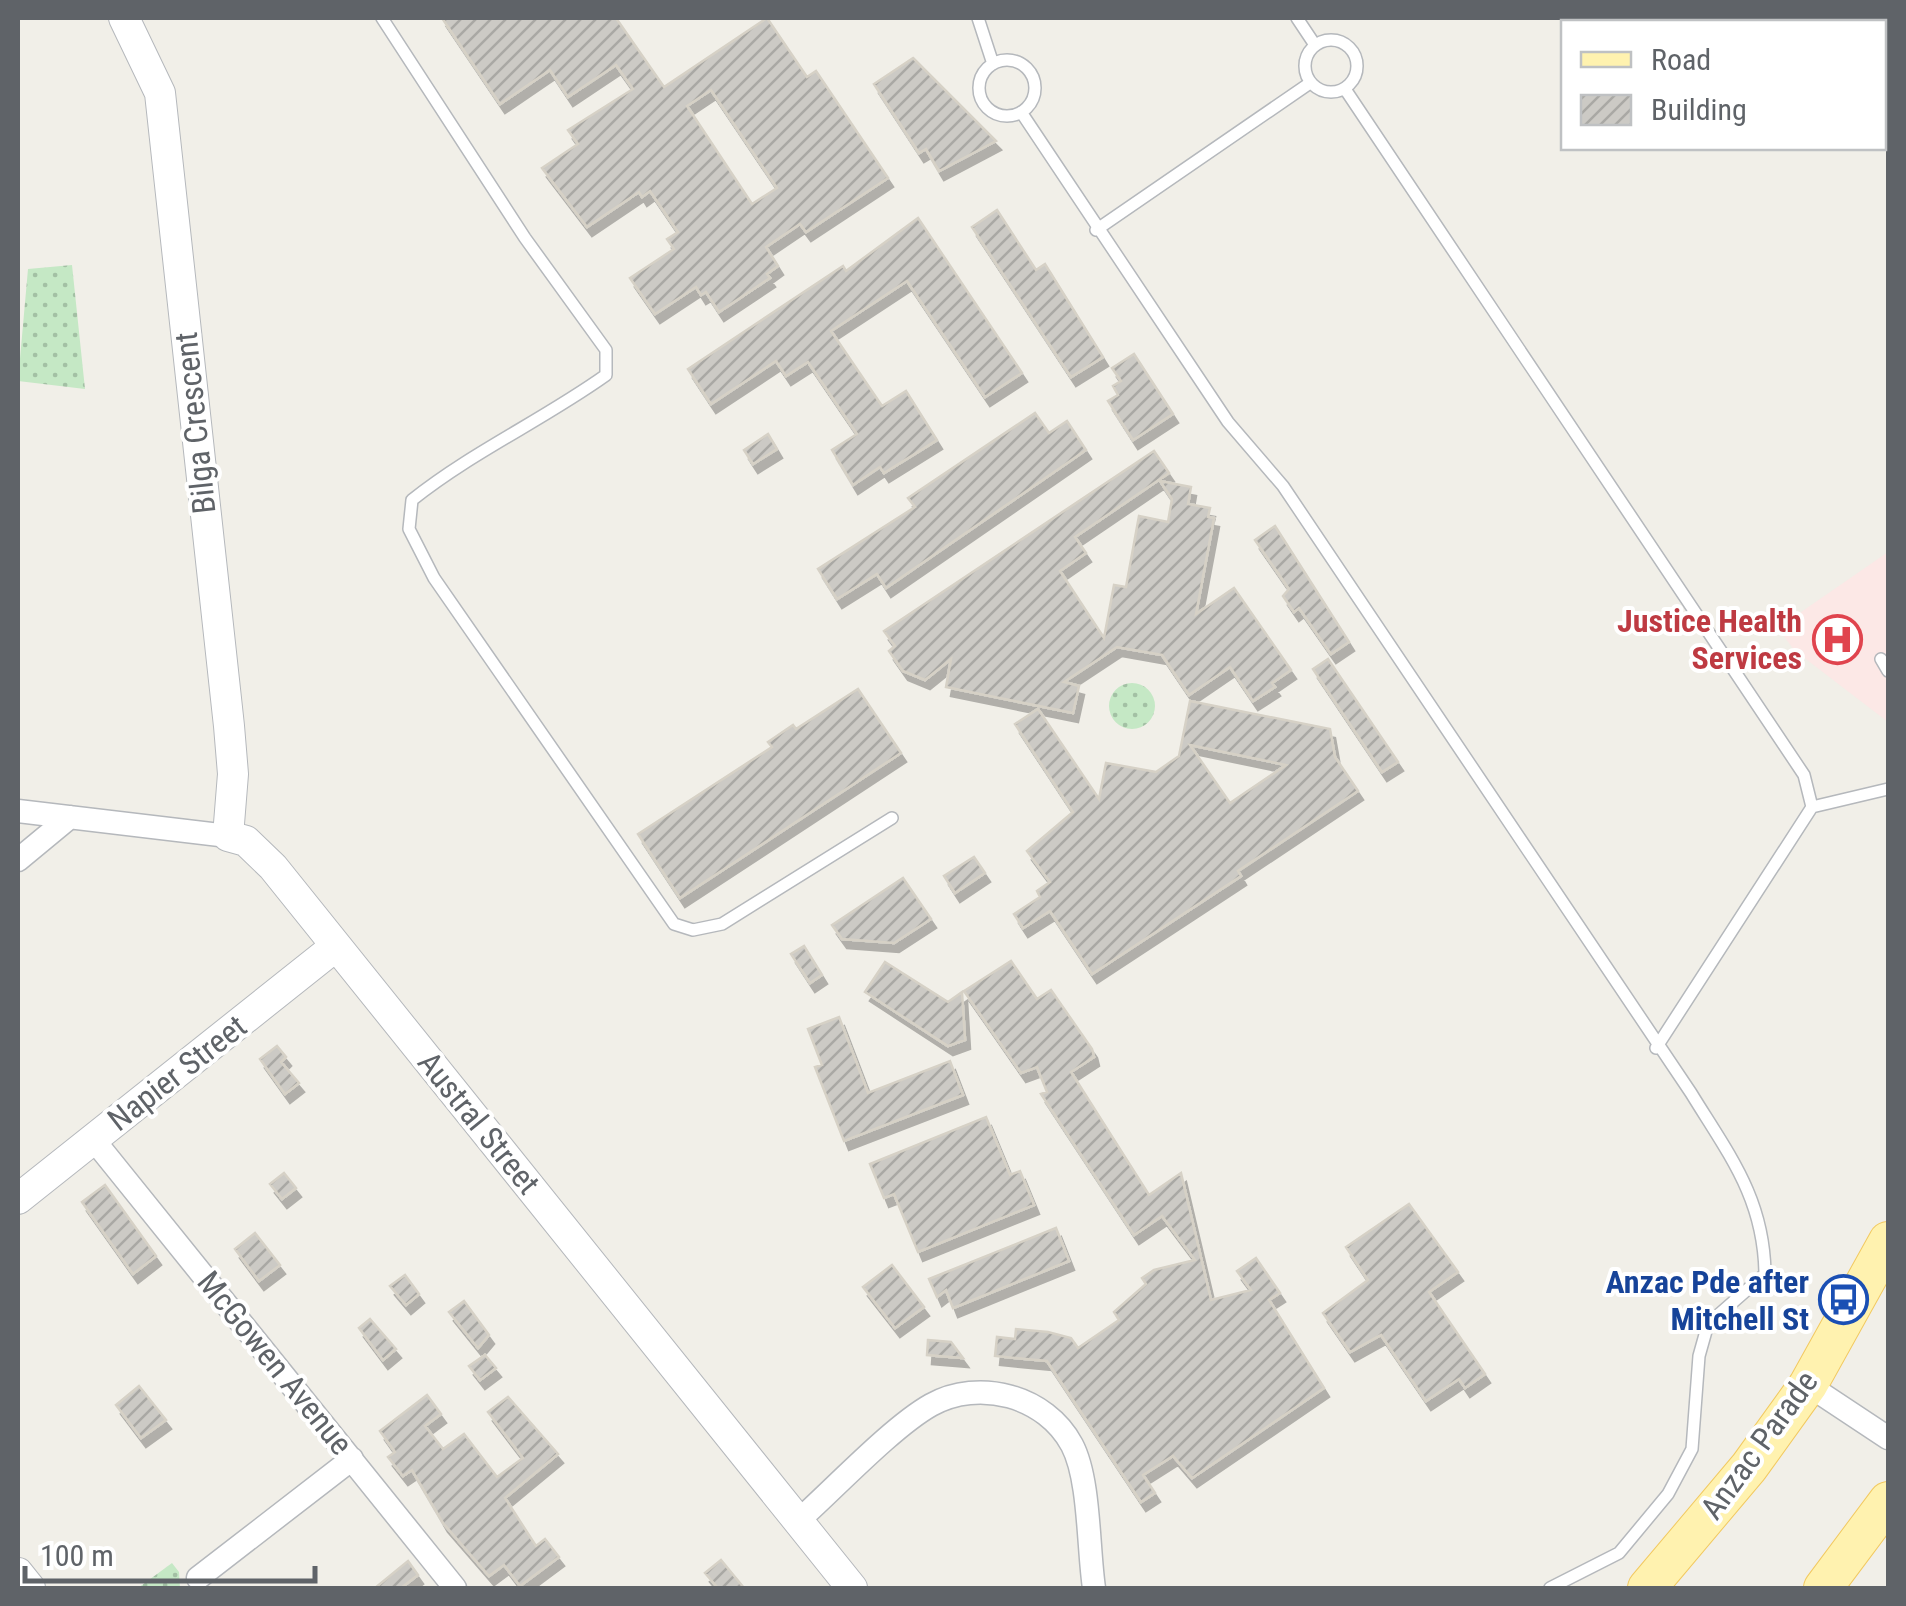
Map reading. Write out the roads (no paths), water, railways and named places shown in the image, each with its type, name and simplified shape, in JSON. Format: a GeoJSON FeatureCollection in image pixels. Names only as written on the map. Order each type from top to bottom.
{"type":"FeatureCollection","features":[{"type":"Feature","properties":{"kind":"main road","name":"Anzac Parade"},"geometry":{"type":"LineString","coordinates":[[1648,1588],[1749,1466],[1808,1384],[1888,1240]]}},
{"type":"Feature","properties":{"kind":"main road"},"geometry":{"type":"LineString","coordinates":[[1824,1588],[1888,1501]]}},
{"type":"Feature","properties":{"kind":"street","name":"Bilga Crescent"},"geometry":{"type":"LineString","coordinates":[[124,18],[160,93],[229,726],[233,784],[228,836]]}},
{"type":"Feature","properties":{"kind":"street","name":"Austral Street"},"geometry":{"type":"LineString","coordinates":[[18,811],[228,836],[258,851],[798,1520],[846,1586]]}},
{"type":"Feature","properties":{"kind":"street"},"geometry":{"type":"LineString","coordinates":[[18,860],[70,817]]}},
{"type":"Feature","properties":{"kind":"street","name":"Napier Street"},"geometry":{"type":"LineString","coordinates":[[18,1199],[336,946]]}},
{"type":"Feature","properties":{"kind":"street","name":"McGowen Avenue"},"geometry":{"type":"LineString","coordinates":[[93,1139],[454,1588]]}},
{"type":"Feature","properties":{"kind":"street"},"geometry":{"type":"LineString","coordinates":[[1808,1384],[1888,1438]]}},
{"type":"Feature","properties":{"kind":"street"},"geometry":{"type":"LineString","coordinates":[[798,1520],[930,1406],[973,1393],[1012,1397],[1048,1416],[1072,1445],[1094,1588]]}},
{"type":"Feature","properties":{"kind":"street"},"geometry":{"type":"LineString","coordinates":[[198,1578],[352,1459]]}},
{"type":"Feature","properties":{"kind":"street"},"geometry":{"type":"LineString","coordinates":[[18,1573],[30,1588]]}},
{"type":"Feature","properties":{"kind":"lane"},"geometry":{"type":"LineString","coordinates":[[382,18],[494,191],[606,350],[606,375],[556,410],[446,473],[412,500],[408,529],[434,578],[674,924],[693,930],[722,924],[892,818]]}},
{"type":"Feature","properties":{"kind":"lane"},"geometry":{"type":"LineString","coordinates":[[978,18],[993,64]]}},
{"type":"Feature","properties":{"kind":"lane"},"geometry":{"type":"LineString","coordinates":[[1297,18],[1315,45]]}},
{"type":"Feature","properties":{"kind":"lane"},"geometry":{"type":"LineString","coordinates":[[1336,40],[1353,52],[1357,72],[1345,89],[1332,93],[1310,83],[1306,58],[1315,45],[1336,40]]}},
{"type":"Feature","properties":{"kind":"lane"},"geometry":{"type":"LineString","coordinates":[[1018,62],[1032,74],[1033,99],[1021,112],[994,112],[981,98],[981,79],[993,64],[1018,62]]}},
{"type":"Feature","properties":{"kind":"lane"},"geometry":{"type":"LineString","coordinates":[[1096,230],[1310,83]]}},
{"type":"Feature","properties":{"kind":"lane"},"geometry":{"type":"LineString","coordinates":[[1345,89],[1804,775],[1812,808]]}},
{"type":"Feature","properties":{"kind":"lane"},"geometry":{"type":"LineString","coordinates":[[1021,112],[1096,230],[1228,422],[1283,486],[1740,1172],[1764,1232],[1765,1274],[1708,1324],[1699,1356],[1692,1448],[1668,1494],[1620,1553],[1550,1588]]}},
{"type":"Feature","properties":{"kind":"lane"},"geometry":{"type":"LineString","coordinates":[[1881,659],[1888,671]]}},
{"type":"Feature","properties":{"kind":"lane"},"geometry":{"type":"LineString","coordinates":[[1656,1048],[1812,808],[1888,789]]}},
{"type":"Feature","properties":{"kind":"place","name":"Justice Health Services"},"geometry":{"type":"Point","coordinates":[1837,639]}},
{"type":"Feature","properties":{"kind":"place","name":"Anzac Pde after Mitchell St"},"geometry":{"type":"Point","coordinates":[1844,1300]}}]}
